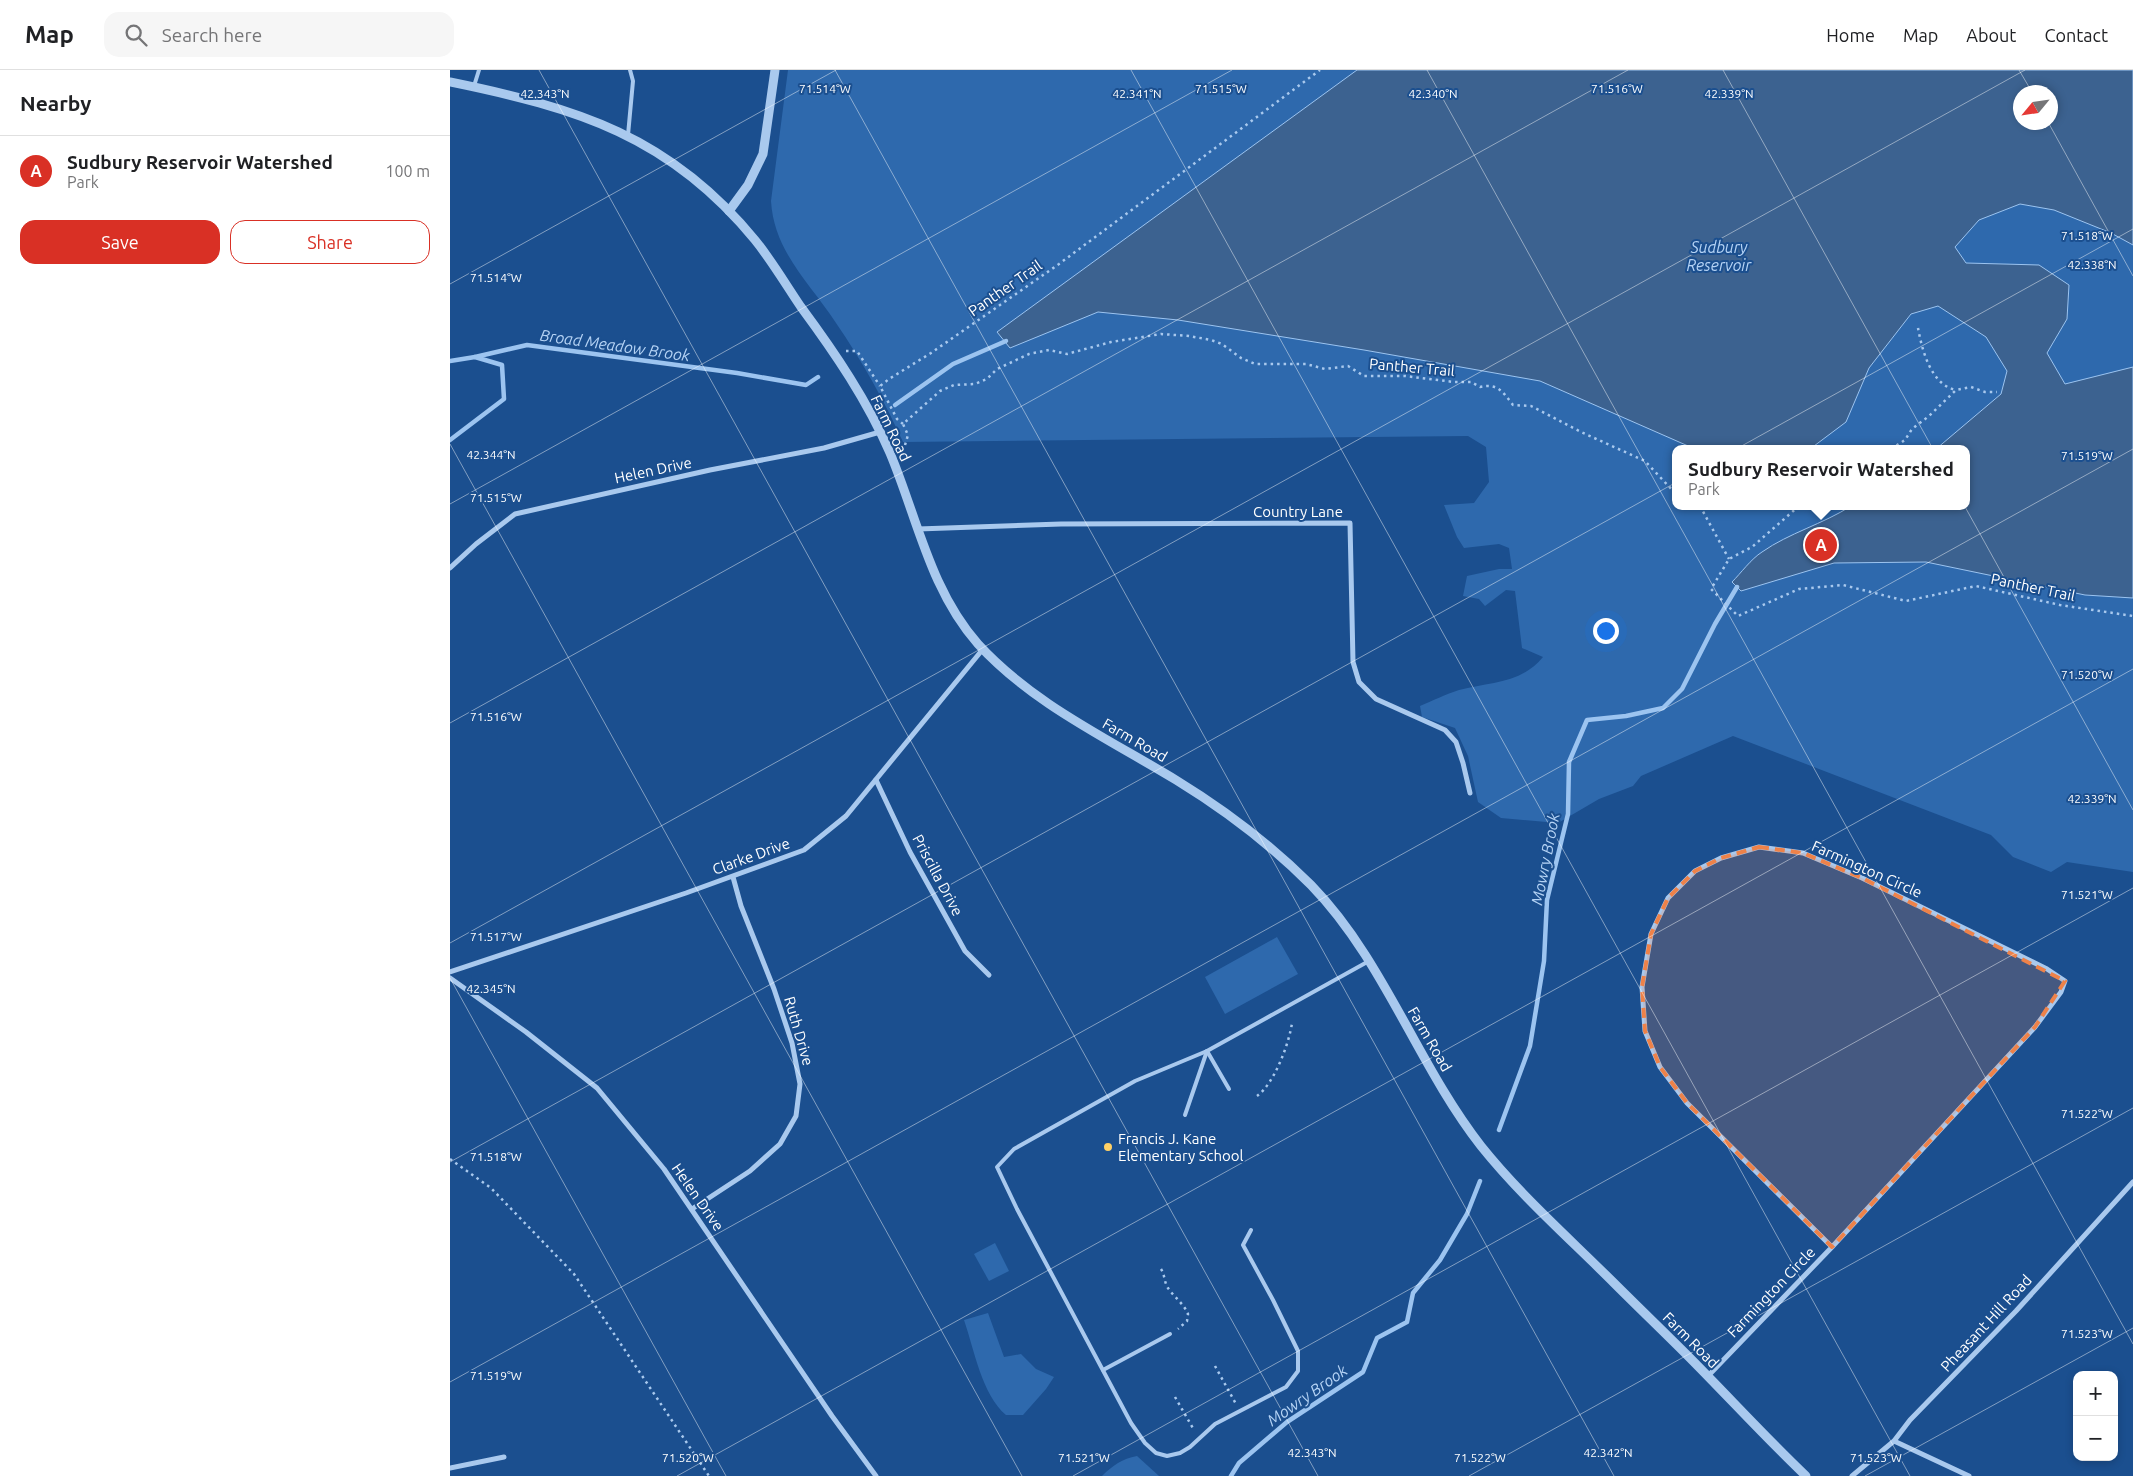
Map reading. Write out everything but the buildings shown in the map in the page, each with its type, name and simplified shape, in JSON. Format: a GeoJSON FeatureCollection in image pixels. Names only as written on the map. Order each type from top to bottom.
{"type":"FeatureCollection","features":[{"type":"Feature","properties":{"kind":"street"},"geometry":{"type":"LineString","coordinates":[[729,211],[748,186],[763,154],[775,70]]}},
{"type":"Feature","properties":{"kind":"street","name":"Farm Road"},"geometry":{"type":"LineString","coordinates":[[450,82],[524,98],[584,116],[628,135],[682,170],[729,211],[757,242],[856,386],[880,432],[901,481],[937,579],[953,611],[983,649],[1017,681],[1052,707],[1195,792],[1259,838],[1298,873],[1334,911],[1356,939],[1443,1090],[1483,1148],[1553,1225],[1708,1376],[1801,1474]]}},
{"type":"Feature","properties":{"kind":"street","name":"Helen Drive"},"geometry":{"type":"LineString","coordinates":[[450,568],[476,544],[515,514],[710,470],[824,448],[880,432]]}},
{"type":"Feature","properties":{"kind":"street","name":"Country Lane"},"geometry":{"type":"LineString","coordinates":[[918,528],[1061,524],[1350,523],[1353,662],[1359,682],[1376,699],[1445,730],[1456,742],[1470,793]]}},
{"type":"Feature","properties":{"kind":"street","name":"Clarke Drive"},"geometry":{"type":"LineString","coordinates":[[450,972],[804,850],[846,816],[983,649]]}},
{"type":"Feature","properties":{"kind":"street","name":"Priscilla Drive"},"geometry":{"type":"LineString","coordinates":[[876,780],[910,852],[964,951],[989,975]]}},
{"type":"Feature","properties":{"kind":"street","name":"Farmington Circle"},"geometry":{"type":"LineString","coordinates":[[1708,1376],[1832,1247],[2035,1026],[2061,992],[2065,981],[2047,968],[1862,878],[1803,853],[1759,847],[1721,858],[1695,871],[1668,898],[1651,934],[1642,987],[1645,1031],[1660,1067],[1687,1103],[1832,1247]]}},
{"type":"Feature","properties":{"kind":"street","name":"Ruth Drive"},"geometry":{"type":"LineString","coordinates":[[692,1209],[750,1170],[780,1144],[796,1116],[800,1084],[792,1043],[774,989],[741,906],[733,876]]}},
{"type":"Feature","properties":{"kind":"street","name":"Helen Drive"},"geometry":{"type":"LineString","coordinates":[[450,978],[526,1032],[597,1088],[664,1169],[832,1416],[876,1476]]}},
{"type":"Feature","properties":{"kind":"street","name":"Pheasant Hill Road"},"geometry":{"type":"LineString","coordinates":[[1852,1476],[1894,1441],[1910,1420],[2016,1311],[2133,1182]]}},
{"type":"Feature","properties":{"kind":"street"},"geometry":{"type":"LineString","coordinates":[[1894,1441],[1969,1476]]}},
{"type":"Feature","properties":{"kind":"street"},"geometry":{"type":"LineString","coordinates":[[450,1468],[504,1458]]}},
{"type":"Feature","properties":{"kind":"lane"},"geometry":{"type":"LineString","coordinates":[[474,86],[479,70]]}},
{"type":"Feature","properties":{"kind":"lane"},"geometry":{"type":"LineString","coordinates":[[628,135],[633,81],[630,70]]}},
{"type":"Feature","properties":{"kind":"lane"},"geometry":{"type":"LineString","coordinates":[[1250,1230],[1243,1245],[1274,1300],[1298,1351],[1298,1371],[1286,1387],[1215,1424],[1190,1447],[1180,1453],[1167,1456],[1156,1453],[1145,1444],[1131,1423],[997,1167],[1014,1149],[1135,1080],[1207,1050],[1369,961]]}},
{"type":"Feature","properties":{"kind":"lane"},"geometry":{"type":"LineString","coordinates":[[1207,1050],[1228,1089]]}},
{"type":"Feature","properties":{"kind":"lane"},"geometry":{"type":"LineString","coordinates":[[1185,1115],[1207,1050]]}},
{"type":"Feature","properties":{"kind":"lane"},"geometry":{"type":"LineString","coordinates":[[1102,1370],[1170,1334]]}},
{"type":"Feature","properties":{"kind":"path","name":"Panther Trail"},"geometry":{"type":"LineString","coordinates":[[880,386],[975,324],[1059,264],[1320,70]]}},
{"type":"Feature","properties":{"kind":"path"},"geometry":{"type":"LineString","coordinates":[[1918,328],[1921,343],[1936,377],[1947,388],[1956,390],[1971,388],[1985,392],[1998,392]]}},
{"type":"Feature","properties":{"kind":"path","name":"Panther Trail"},"geometry":{"type":"LineString","coordinates":[[903,424],[940,391],[954,385],[975,384],[987,378],[997,368],[1029,354],[1049,350],[1067,354],[1111,342],[1161,334],[1188,336],[1222,344],[1240,358],[1255,364],[1306,364],[1325,369],[1348,366],[1364,376],[1405,376],[1454,382],[1471,382],[1480,387],[1490,385],[1502,389],[1512,405],[1530,406],[1581,432],[1646,461],[1672,490]]}},
{"type":"Feature","properties":{"kind":"path"},"geometry":{"type":"LineString","coordinates":[[833,351],[857,351],[880,386],[897,419],[903,424],[908,435],[905,445]]}},
{"type":"Feature","properties":{"kind":"path"},"geometry":{"type":"LineString","coordinates":[[1898,445],[1906,440],[1912,429],[1929,416],[1956,390]]}},
{"type":"Feature","properties":{"kind":"path"},"geometry":{"type":"LineString","coordinates":[[1702,510],[1729,559],[1752,548],[1795,510]]}},
{"type":"Feature","properties":{"kind":"path","name":"Panther Trail"},"geometry":{"type":"LineString","coordinates":[[1729,559],[1711,588],[1738,616],[1799,589],[1843,585],[1906,601],[1976,586],[2060,605],[2133,616]]}},
{"type":"Feature","properties":{"kind":"path"},"geometry":{"type":"LineString","coordinates":[[1257,1096],[1266,1090],[1286,1050],[1292,1023]]}},
{"type":"Feature","properties":{"kind":"path"},"geometry":{"type":"LineString","coordinates":[[450,1159],[491,1188],[574,1274],[709,1476]]}},
{"type":"Feature","properties":{"kind":"path"},"geometry":{"type":"LineString","coordinates":[[1161,1269],[1170,1291],[1188,1314],[1187,1322],[1183,1327],[1170,1334]]}},
{"type":"Feature","properties":{"kind":"path"},"geometry":{"type":"LineString","coordinates":[[1215,1366],[1240,1412]]}},
{"type":"Feature","properties":{"kind":"path"},"geometry":{"type":"LineString","coordinates":[[1175,1397],[1199,1438]]}},
{"type":"Feature","properties":{"kind":"highlighted area"},"geometry":{"type":"Polygon","coordinates":[[[1759,847],[1803,853],[1862,878],[2065,981],[2035,1027],[1832,1247],[1687,1103],[1660,1067],[1645,1031],[1642,987],[1651,934],[1668,898],[1695,871],[1721,858],[1759,847]]]}},
{"type":"Feature","properties":{"kind":"shaded area"},"geometry":{"type":"Polygon","coordinates":[[[788,70],[2133,70],[2133,872],[2067,862],[2051,872],[2013,857],[1991,835],[1733,736],[1641,776],[1633,786],[1599,799],[1558,823],[1501,818],[1478,802],[1468,756],[1455,728],[1422,717],[1420,706],[1459,690],[1515,677],[1534,666],[1543,657],[1522,648],[1515,591],[1506,590],[1485,606],[1479,599],[1463,596],[1467,576],[1499,569],[1512,569],[1509,548],[1499,544],[1464,548],[1457,537],[1444,505],[1474,503],[1489,482],[1486,447],[1468,436],[903,442],[855,352],[795,266],[779,236],[771,201],[788,70]]]}},
{"type":"Feature","properties":{"kind":"shaded area"},"geometry":{"type":"Polygon","coordinates":[[[1277,937],[1298,974],[1225,1014],[1205,977],[1277,937]]]}},
{"type":"Feature","properties":{"kind":"shaded area"},"geometry":{"type":"Polygon","coordinates":[[[995,1243],[1009,1271],[989,1281],[974,1254],[995,1243]]]}},
{"type":"Feature","properties":{"kind":"shaded area"},"geometry":{"type":"Polygon","coordinates":[[[988,1313],[1004,1357],[1021,1354],[1036,1369],[1054,1377],[1023,1415],[1006,1415],[991,1396],[980,1371],[964,1320],[988,1313]]]}},
{"type":"Feature","properties":{"kind":"shaded area"},"geometry":{"type":"Polygon","coordinates":[[[1137,1456],[1159,1476],[1102,1476],[1118,1463],[1137,1456]]]}},
{"type":"Feature","properties":{"kind":"water","name":"Sudbury Reservoir"},"geometry":{"type":"Polygon","coordinates":[[[1357,70],[2133,70],[2133,245],[2111,233],[2054,210],[2020,204],[1979,220],[1955,247],[1966,263],[2039,265],[2069,285],[2067,319],[2047,353],[2065,384],[2133,367],[2133,598],[2085,595],[1926,562],[1834,563],[1741,591],[1732,582],[1754,558],[1772,545],[1844,510],[1970,510],[1970,445],[1941,445],[2001,394],[2007,371],[1986,337],[1938,306],[1911,314],[1869,368],[1846,422],[1815,445],[1686,445],[1540,381],[1178,320],[1098,312],[1010,348],[997,332],[1357,70]]]}},
{"type":"Feature","properties":{"kind":"waterway","name":"Broad Meadow Brook"},"geometry":{"type":"LineString","coordinates":[[895,405],[953,364],[1006,341]]}},
{"type":"Feature","properties":{"kind":"waterway","name":"Broad Meadow Brook"},"geometry":{"type":"LineString","coordinates":[[450,440],[504,399],[502,365],[475,357],[527,345],[737,373],[806,385],[818,377]]}},
{"type":"Feature","properties":{"kind":"waterway"},"geometry":{"type":"LineString","coordinates":[[450,361],[475,357]]}},
{"type":"Feature","properties":{"kind":"waterway","name":"Mowry Brook"},"geometry":{"type":"LineString","coordinates":[[1499,1130],[1530,1046],[1544,961],[1547,900],[1568,814],[1569,762],[1587,720],[1626,716],[1663,708],[1682,689],[1715,624],[1737,587]]}},
{"type":"Feature","properties":{"kind":"waterway","name":"Mowry Brook"},"geometry":{"type":"LineString","coordinates":[[1231,1476],[1239,1463],[1287,1422],[1363,1372],[1377,1338],[1407,1322],[1413,1293],[1440,1260],[1467,1214],[1480,1181]]}},
{"type":"Feature","properties":{"kind":"place","name":"Sudbury Reservoir Watershed"},"geometry":{"type":"Point","coordinates":[1821,545]}},
{"type":"Feature","properties":{"kind":"place","name":"Francis J. Kane Elementary School"},"geometry":{"type":"Point","coordinates":[1108,1147]}}]}
